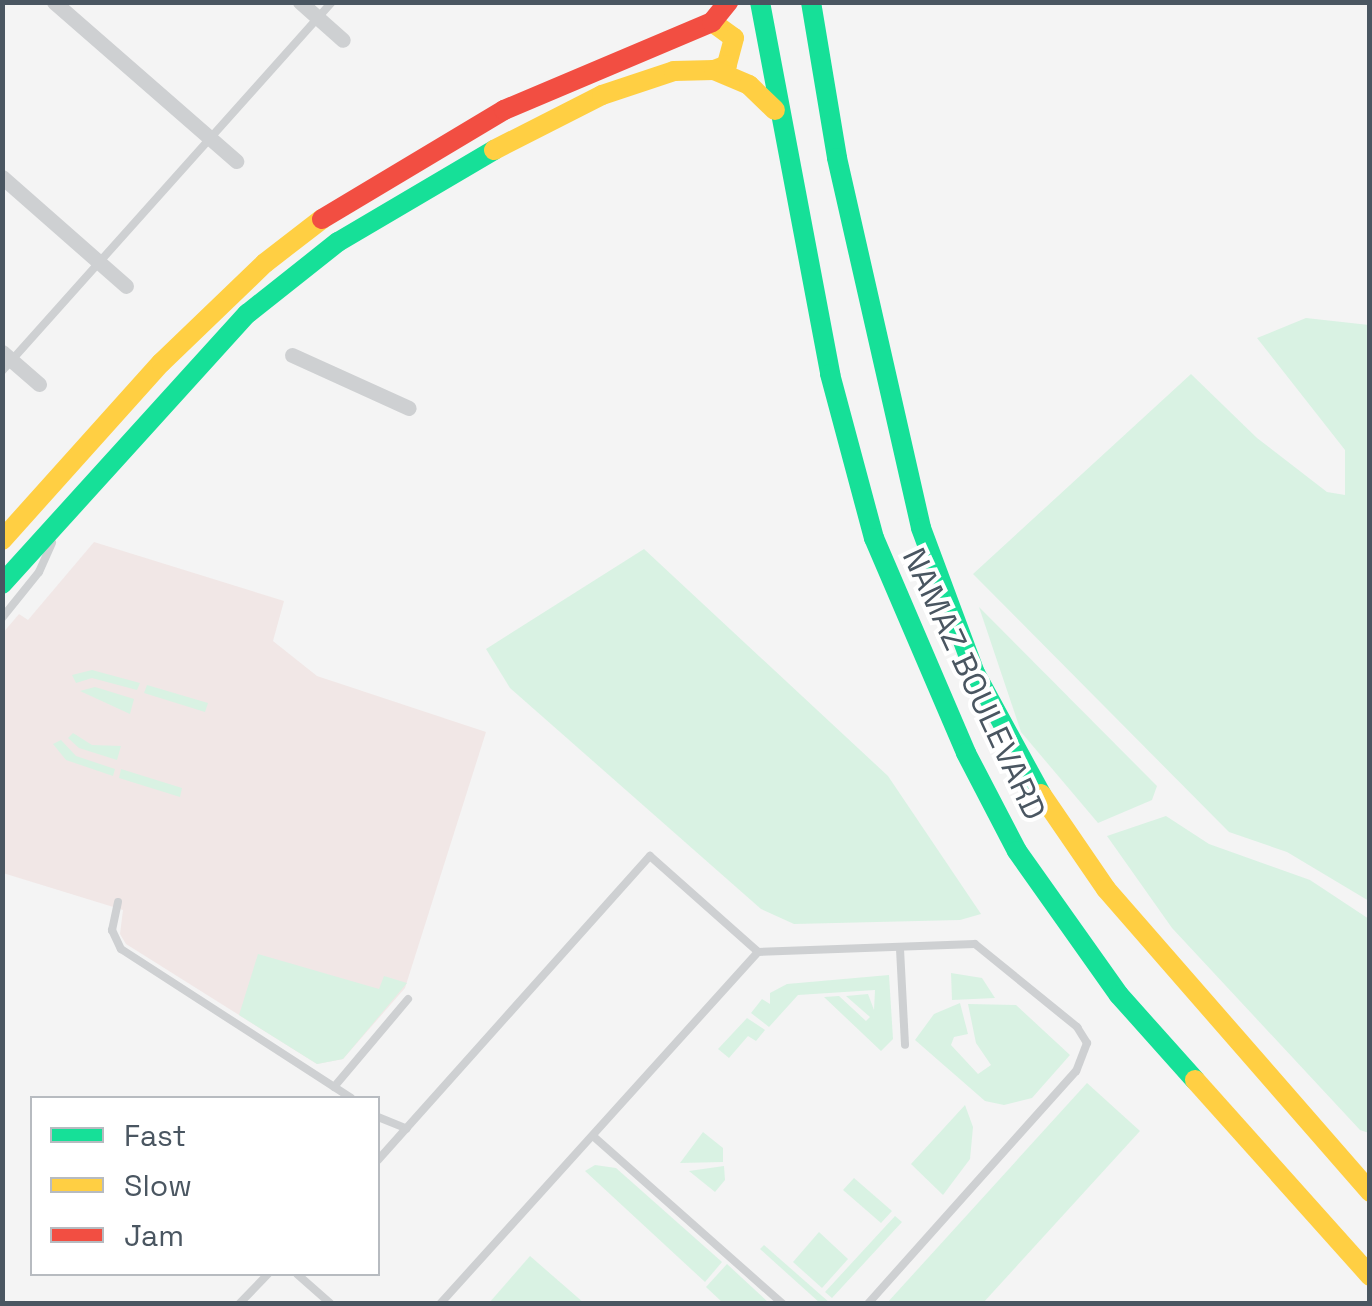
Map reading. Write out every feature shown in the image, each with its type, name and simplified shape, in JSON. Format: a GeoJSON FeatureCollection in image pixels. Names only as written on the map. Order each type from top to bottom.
{"type":"FeatureCollection","features":[{"type":"Feature","properties":{"kind":"main road"},"geometry":{"type":"LineString","coordinates":[[2,540],[161,363],[254,273],[326,216],[504,110],[712,22],[728,2]]}},
{"type":"Feature","properties":{"kind":"main road","name":"NAMAZ BOULEVARD"},"geometry":{"type":"LineString","coordinates":[[760,2],[775,110],[830,374],[874,538],[966,753],[1017,851],[1119,995],[1370,1276]]}},
{"type":"Feature","properties":{"kind":"main road","name":"NAMAZ BOULEVARD"},"geometry":{"type":"LineString","coordinates":[[811,2],[837,158],[922,528],[974,673],[1060,828],[1106,888],[1370,1192]]}},
{"type":"Feature","properties":{"kind":"main road"},"geometry":{"type":"LineString","coordinates":[[2,584],[66,508],[247,314],[338,242],[454,169],[602,96],[674,71],[714,70],[727,64],[734,38],[712,22]]}},
{"type":"Feature","properties":{"kind":"main road"},"geometry":{"type":"LineString","coordinates":[[714,70],[748,84],[775,110]]}},
{"type":"Feature","properties":{"kind":"street"},"geometry":{"type":"LineString","coordinates":[[54,2],[236,161]]}},
{"type":"Feature","properties":{"kind":"street"},"geometry":{"type":"LineString","coordinates":[[300,2],[344,40]]}},
{"type":"Feature","properties":{"kind":"street"},"geometry":{"type":"LineString","coordinates":[[2,177],[126,286]]}},
{"type":"Feature","properties":{"kind":"street"},"geometry":{"type":"LineString","coordinates":[[292,355],[408,408]]}},
{"type":"Feature","properties":{"kind":"street"},"geometry":{"type":"LineString","coordinates":[[6,361],[39,384]]}},
{"type":"Feature","properties":{"kind":"lane"},"geometry":{"type":"LineString","coordinates":[[6,361],[332,2]]}},
{"type":"Feature","properties":{"kind":"lane"},"geometry":{"type":"LineString","coordinates":[[2,618],[38,572],[66,508]]}},
{"type":"Feature","properties":{"kind":"lane"},"geometry":{"type":"LineString","coordinates":[[380,1158],[650,856],[758,952],[975,944],[1078,1027],[1087,1043],[1076,1070],[868,1304]]}},
{"type":"Feature","properties":{"kind":"lane"},"geometry":{"type":"LineString","coordinates":[[118,902],[112,930],[121,949],[348,1096]]}},
{"type":"Feature","properties":{"kind":"lane"},"geometry":{"type":"LineString","coordinates":[[900,948],[905,1045]]}},
{"type":"Feature","properties":{"kind":"lane"},"geometry":{"type":"LineString","coordinates":[[440,1304],[758,952]]}},
{"type":"Feature","properties":{"kind":"lane"},"geometry":{"type":"LineString","coordinates":[[334,1087],[408,999]]}},
{"type":"Feature","properties":{"kind":"lane"},"geometry":{"type":"LineString","coordinates":[[380,1117],[407,1130]]}},
{"type":"Feature","properties":{"kind":"lane"},"geometry":{"type":"LineString","coordinates":[[593,1136],[782,1304]]}},
{"type":"Feature","properties":{"kind":"lane"},"geometry":{"type":"LineString","coordinates":[[239,1304],[266,1276]]}},
{"type":"Feature","properties":{"kind":"lane"},"geometry":{"type":"LineString","coordinates":[[300,1276],[331,1304]]}},
{"type":"Feature","properties":{"kind":"shaded area"},"geometry":{"type":"Polygon","coordinates":[[[94,542],[284,601],[273,641],[317,676],[486,732],[405,988],[343,1059],[317,1064],[126,944],[120,934],[123,910],[3,873],[2,634],[19,614],[28,620],[94,542]]]}},
{"type":"Feature","properties":{"kind":"green space"},"geometry":{"type":"Polygon","coordinates":[[[1306,318],[1369,325],[1369,901],[1287,852],[1229,832],[973,574],[1191,374],[1257,438],[1327,492],[1345,495],[1345,450],[1257,338],[1306,318]]]}},
{"type":"Feature","properties":{"kind":"green space"},"geometry":{"type":"Polygon","coordinates":[[[644,549],[888,776],[981,914],[960,920],[794,924],[761,909],[510,688],[486,649],[644,549]]]}},
{"type":"Feature","properties":{"kind":"green space"},"geometry":{"type":"Polygon","coordinates":[[[979,607],[1157,786],[1152,800],[1098,823],[1021,732],[979,607]]]}},
{"type":"Feature","properties":{"kind":"green space"},"geometry":{"type":"Polygon","coordinates":[[[92,670],[140,683],[137,690],[92,678],[76,683],[72,675],[92,670]]]}},
{"type":"Feature","properties":{"kind":"green space"},"geometry":{"type":"Polygon","coordinates":[[[147,685],[208,703],[205,712],[144,693],[147,685]]]}},
{"type":"Feature","properties":{"kind":"green space"},"geometry":{"type":"Polygon","coordinates":[[[95,687],[134,699],[130,714],[80,691],[95,687]]]}},
{"type":"Feature","properties":{"kind":"green space"},"geometry":{"type":"Polygon","coordinates":[[[73,733],[92,745],[121,746],[117,760],[79,748],[68,738],[73,733]]]}},
{"type":"Feature","properties":{"kind":"green space"},"geometry":{"type":"Polygon","coordinates":[[[61,740],[76,756],[115,769],[113,776],[66,760],[53,744],[61,740]]]}},
{"type":"Feature","properties":{"kind":"green space"},"geometry":{"type":"Polygon","coordinates":[[[121,769],[182,788],[180,797],[119,778],[121,769]]]}},
{"type":"Feature","properties":{"kind":"green space"},"geometry":{"type":"Polygon","coordinates":[[[1166,816],[1209,844],[1310,880],[1369,919],[1369,1133],[1360,1130],[1172,928],[1107,836],[1166,816]]]}},
{"type":"Feature","properties":{"kind":"green space"},"geometry":{"type":"Polygon","coordinates":[[[258,954],[379,989],[384,976],[407,983],[343,1059],[317,1064],[239,1015],[258,954]]]}},
{"type":"Feature","properties":{"kind":"green space"},"geometry":{"type":"Polygon","coordinates":[[[951,973],[982,978],[995,998],[952,1000],[951,973]]]}},
{"type":"Feature","properties":{"kind":"green space"},"geometry":{"type":"Polygon","coordinates":[[[889,975],[893,1039],[881,1051],[824,997],[839,996],[866,1021],[870,1017],[846,996],[868,994],[874,1010],[875,990],[798,995],[769,1027],[751,1013],[762,999],[770,1004],[770,993],[787,984],[889,975]]]}},
{"type":"Feature","properties":{"kind":"green space"},"geometry":{"type":"Polygon","coordinates":[[[960,1003],[968,1034],[954,1037],[951,1045],[978,1074],[991,1065],[976,1043],[968,1004],[1016,1005],[1070,1055],[1032,1098],[1004,1105],[985,1101],[915,1040],[934,1014],[960,1003]]]}},
{"type":"Feature","properties":{"kind":"green space"},"geometry":{"type":"Polygon","coordinates":[[[747,1018],[765,1030],[756,1041],[748,1036],[729,1058],[718,1049],[747,1018]]]}},
{"type":"Feature","properties":{"kind":"green space"},"geometry":{"type":"Polygon","coordinates":[[[1087,1083],[1140,1131],[983,1303],[887,1303],[1087,1083]]]}},
{"type":"Feature","properties":{"kind":"green space"},"geometry":{"type":"Polygon","coordinates":[[[965,1105],[973,1127],[970,1159],[943,1195],[911,1164],[965,1105]]]}},
{"type":"Feature","properties":{"kind":"green space"},"geometry":{"type":"Polygon","coordinates":[[[703,1132],[723,1148],[723,1162],[680,1163],[703,1132]]]}},
{"type":"Feature","properties":{"kind":"green space"},"geometry":{"type":"Polygon","coordinates":[[[595,1165],[616,1168],[722,1262],[705,1282],[585,1171],[595,1165]]]}},
{"type":"Feature","properties":{"kind":"green space"},"geometry":{"type":"Polygon","coordinates":[[[724,1166],[725,1180],[715,1192],[689,1171],[724,1166]]]}},
{"type":"Feature","properties":{"kind":"green space"},"geometry":{"type":"Polygon","coordinates":[[[854,1178],[892,1211],[881,1223],[843,1190],[854,1178]]]}},
{"type":"Feature","properties":{"kind":"green space"},"geometry":{"type":"Polygon","coordinates":[[[895,1216],[902,1222],[832,1298],[825,1292],[895,1216]]]}},
{"type":"Feature","properties":{"kind":"green space"},"geometry":{"type":"Polygon","coordinates":[[[819,1232],[848,1259],[822,1288],[793,1262],[819,1232]]]}},
{"type":"Feature","properties":{"kind":"green space"},"geometry":{"type":"Polygon","coordinates":[[[764,1245],[830,1303],[820,1303],[760,1249],[764,1245]]]}},
{"type":"Feature","properties":{"kind":"green space"},"geometry":{"type":"Polygon","coordinates":[[[530,1256],[584,1303],[489,1303],[530,1256]]]}},
{"type":"Feature","properties":{"kind":"green space"},"geometry":{"type":"Polygon","coordinates":[[[727,1264],[769,1303],[723,1303],[706,1287],[727,1264]]]}},
{"type":"Feature","properties":{"kind":"traffic: fast"},"geometry":{"type":"LineString","coordinates":[[760,2],[830,374],[874,538],[966,753],[1017,851],[1119,995],[1195,1080]]}},
{"type":"Feature","properties":{"kind":"traffic: fast"},"geometry":{"type":"LineString","coordinates":[[811,2],[837,158],[921,528],[975,673],[1041,794]]}},
{"type":"Feature","properties":{"kind":"traffic: fast"},"geometry":{"type":"LineString","coordinates":[[2,584],[247,314],[338,242],[494,150]]}},
{"type":"Feature","properties":{"kind":"traffic: slow"},"geometry":{"type":"LineString","coordinates":[[712,22],[734,38],[727,65],[714,70]]}},
{"type":"Feature","properties":{"kind":"traffic: slow"},"geometry":{"type":"LineString","coordinates":[[494,150],[602,95],[674,71],[714,70],[749,85],[775,110]]}},
{"type":"Feature","properties":{"kind":"traffic: slow"},"geometry":{"type":"LineString","coordinates":[[2,540],[161,363],[265,263],[322,219]]}},
{"type":"Feature","properties":{"kind":"traffic: slow"},"geometry":{"type":"LineString","coordinates":[[1041,794],[1106,889],[1370,1192]]}},
{"type":"Feature","properties":{"kind":"traffic: slow"},"geometry":{"type":"LineString","coordinates":[[1195,1080],[1370,1276]]}},
{"type":"Feature","properties":{"kind":"traffic: jam"},"geometry":{"type":"LineString","coordinates":[[322,219],[504,110],[712,22],[728,2]]}}]}
